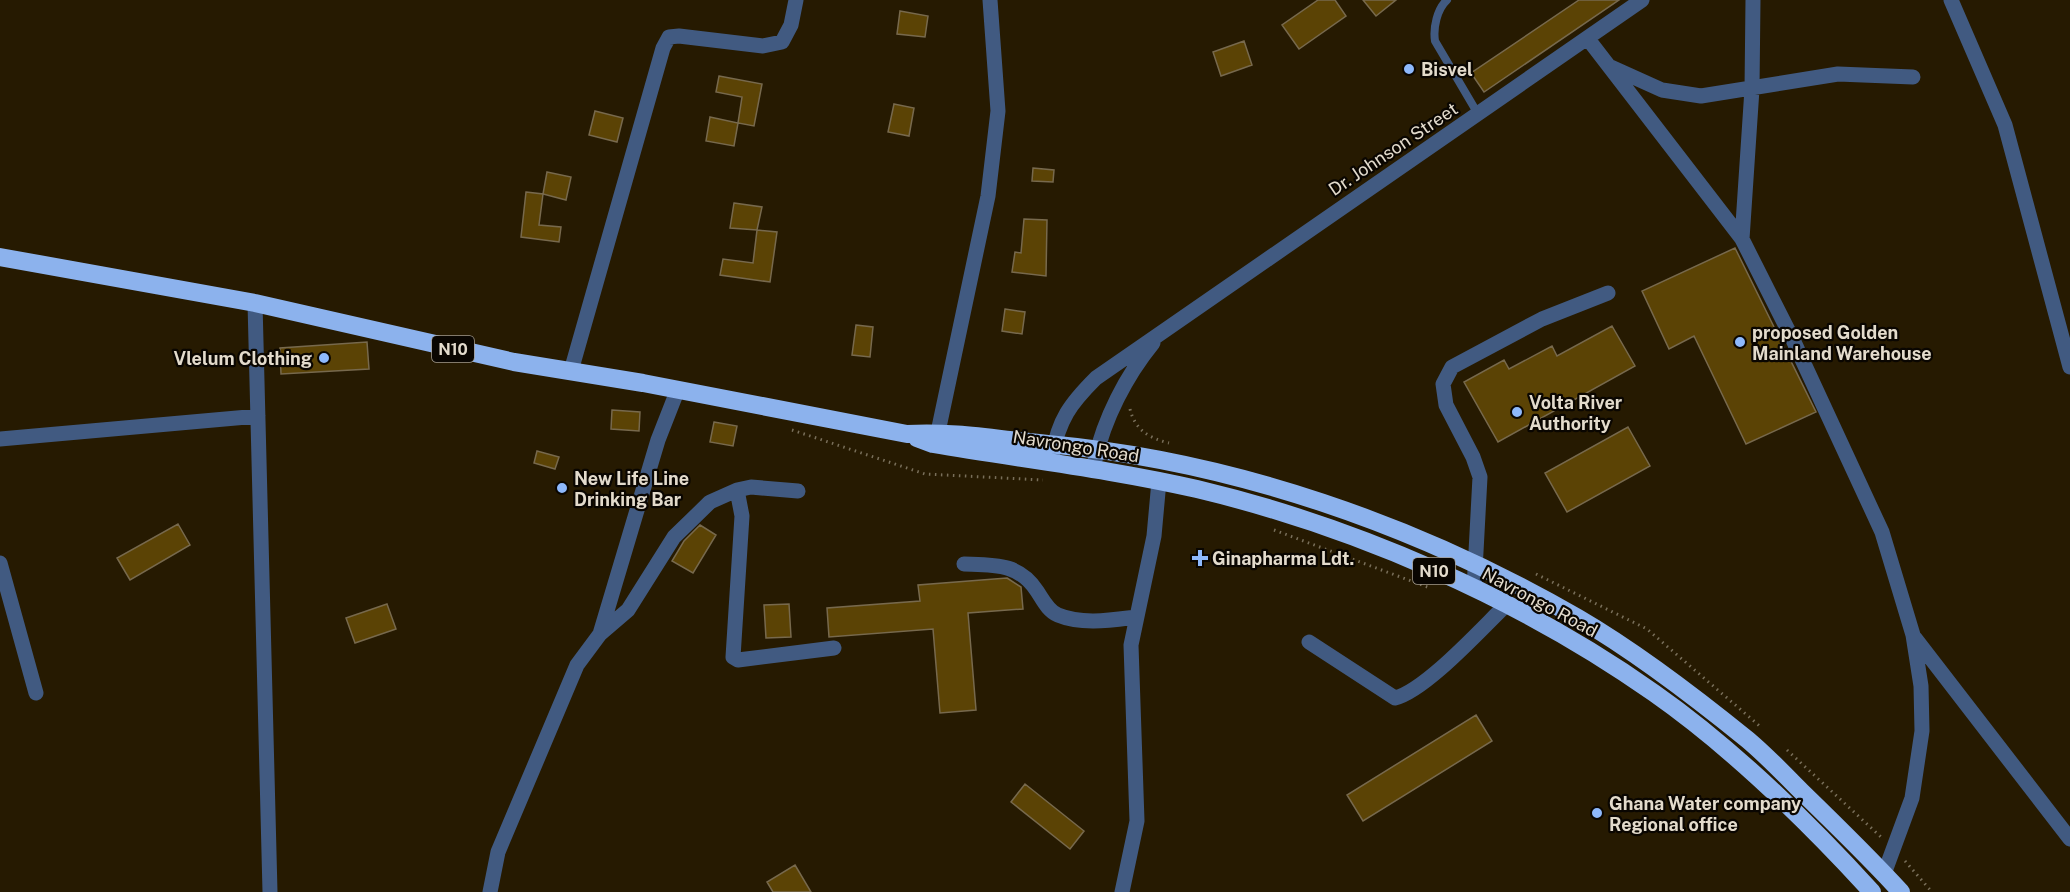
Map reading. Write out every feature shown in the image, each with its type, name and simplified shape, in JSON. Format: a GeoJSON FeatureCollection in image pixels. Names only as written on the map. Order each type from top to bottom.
{"type":"FeatureCollection","features":[{"type":"Feature","properties":{"kind":"highway","name":"N10"},"geometry":{"type":"LineString","coordinates":[[0,257],[255,303],[419,342],[678,389]]}},
{"type":"Feature","properties":{"kind":"highway","name":"Navrongo Road"},"geometry":{"type":"LineString","coordinates":[[678,389],[1198,490],[1329,528],[1402,557],[1506,605],[1601,658],[1664,701],[1765,786],[1872,892]]}},
{"type":"Feature","properties":{"kind":"highway","name":"Navrongo Road"},"geometry":{"type":"LineString","coordinates":[[1050,462],[1097,450],[1164,461],[1286,492],[1396,530],[1476,565],[1578,619],[1671,681],[1751,742],[1901,892]]}},
{"type":"Feature","properties":{"kind":"street"},"geometry":{"type":"LineString","coordinates":[[570,371],[660,59],[669,37],[679,36],[763,46],[782,42],[791,25],[796,0]]}},
{"type":"Feature","properties":{"kind":"street"},"geometry":{"type":"LineString","coordinates":[[935,438],[988,196],[998,111],[990,0]]}},
{"type":"Feature","properties":{"kind":"street","name":"Dr. Johnson Street"},"geometry":{"type":"LineString","coordinates":[[1050,462],[1068,408],[1096,378],[1642,0]]}},
{"type":"Feature","properties":{"kind":"street"},"geometry":{"type":"LineString","coordinates":[[1742,239],[1752,89],[1753,0]]}},
{"type":"Feature","properties":{"kind":"street"},"geometry":{"type":"LineString","coordinates":[[1951,0],[2006,125],[2070,368]]}},
{"type":"Feature","properties":{"kind":"street"},"geometry":{"type":"LineString","coordinates":[[1588,39],[1742,239],[1794,342],[1882,532],[1913,635],[1921,686],[1922,731],[1912,798],[1884,874]]}},
{"type":"Feature","properties":{"kind":"street"},"geometry":{"type":"LineString","coordinates":[[1609,66],[1662,90],[1701,96],[1838,74],[1913,77]]}},
{"type":"Feature","properties":{"kind":"street"},"geometry":{"type":"LineString","coordinates":[[1474,589],[1480,477],[1473,457],[1446,405],[1443,384],[1452,367],[1542,319],[1608,293]]}},
{"type":"Feature","properties":{"kind":"street"},"geometry":{"type":"LineString","coordinates":[[255,303],[270,892]]}},
{"type":"Feature","properties":{"kind":"street","name":"Dr. Johnson Street"},"geometry":{"type":"LineString","coordinates":[[1093,469],[1097,450],[1130,373],[1164,329]]}},
{"type":"Feature","properties":{"kind":"street"},"geometry":{"type":"LineString","coordinates":[[600,634],[658,440],[678,389]]}},
{"type":"Feature","properties":{"kind":"street"},"geometry":{"type":"LineString","coordinates":[[0,439],[258,416]]}},
{"type":"Feature","properties":{"kind":"street"},"geometry":{"type":"LineString","coordinates":[[1122,892],[1137,821],[1131,645],[1154,536],[1159,481]]}},
{"type":"Feature","properties":{"kind":"street"},"geometry":{"type":"LineString","coordinates":[[490,892],[498,852],[577,665],[600,634],[628,610],[674,537],[710,502],[737,490],[752,487],[798,491]]}},
{"type":"Feature","properties":{"kind":"street"},"geometry":{"type":"LineString","coordinates":[[737,490],[742,516],[731,652],[733,657],[738,660],[834,648]]}},
{"type":"Feature","properties":{"kind":"street"},"geometry":{"type":"LineString","coordinates":[[0,563],[36,693]]}},
{"type":"Feature","properties":{"kind":"street"},"geometry":{"type":"LineString","coordinates":[[964,564],[1005,565],[1031,581],[1048,608],[1058,615],[1084,621],[1136,617]]}},
{"type":"Feature","properties":{"kind":"street"},"geometry":{"type":"LineString","coordinates":[[1309,642],[1395,698],[1405,695],[1472,640],[1506,605]]}},
{"type":"Feature","properties":{"kind":"street"},"geometry":{"type":"LineString","coordinates":[[1913,635],[2070,839]]}},
{"type":"Feature","properties":{"kind":"lane"},"geometry":{"type":"LineString","coordinates":[[1447,0],[1441,5],[1434,32],[1435,41],[1478,114]]}},
{"type":"Feature","properties":{"kind":"path"},"geometry":{"type":"LineString","coordinates":[[788,429],[925,474],[1050,462]]}},
{"type":"Feature","properties":{"kind":"path"},"geometry":{"type":"LineString","coordinates":[[1264,526],[1435,590]]}},
{"type":"Feature","properties":{"kind":"building"},"geometry":{"type":"Polygon","coordinates":[[[1318,0],[1335,0],[1346,16],[1299,49],[1282,25],[1318,0]]]}},
{"type":"Feature","properties":{"kind":"building"},"geometry":{"type":"Polygon","coordinates":[[[1363,0],[1396,0],[1376,16],[1363,0]]]}},
{"type":"Feature","properties":{"kind":"building"},"geometry":{"type":"Polygon","coordinates":[[[1579,0],[1619,0],[1484,92],[1471,73],[1579,0]]]}},
{"type":"Feature","properties":{"kind":"building"},"geometry":{"type":"Polygon","coordinates":[[[900,11],[928,16],[925,37],[897,34],[900,11]]]}},
{"type":"Feature","properties":{"kind":"building"},"geometry":{"type":"Polygon","coordinates":[[[1244,41],[1252,65],[1221,76],[1213,52],[1244,41]]]}},
{"type":"Feature","properties":{"kind":"building"},"geometry":{"type":"Polygon","coordinates":[[[719,76],[762,84],[754,126],[738,123],[742,97],[716,92],[719,76]]]}},
{"type":"Feature","properties":{"kind":"building"},"geometry":{"type":"Polygon","coordinates":[[[894,104],[914,108],[909,136],[888,132],[894,104]]]}},
{"type":"Feature","properties":{"kind":"building"},"geometry":{"type":"Polygon","coordinates":[[[595,111],[623,118],[617,142],[589,135],[595,111]]]}},
{"type":"Feature","properties":{"kind":"building"},"geometry":{"type":"Polygon","coordinates":[[[710,117],[738,123],[734,146],[706,141],[710,117]]]}},
{"type":"Feature","properties":{"kind":"building"},"geometry":{"type":"Polygon","coordinates":[[[1033,168],[1054,170],[1053,182],[1032,181],[1033,168]]]}},
{"type":"Feature","properties":{"kind":"building"},"geometry":{"type":"Polygon","coordinates":[[[547,172],[571,177],[566,200],[543,194],[547,172]]]}},
{"type":"Feature","properties":{"kind":"building"},"geometry":{"type":"Polygon","coordinates":[[[526,192],[543,194],[539,225],[561,227],[559,242],[521,237],[526,192]]]}},
{"type":"Feature","properties":{"kind":"building"},"geometry":{"type":"Polygon","coordinates":[[[734,203],[762,207],[757,230],[730,228],[734,203]]]}},
{"type":"Feature","properties":{"kind":"building"},"geometry":{"type":"Polygon","coordinates":[[[1024,219],[1047,220],[1046,276],[1012,272],[1015,252],[1021,253],[1024,219]]]}},
{"type":"Feature","properties":{"kind":"building"},"geometry":{"type":"Polygon","coordinates":[[[757,230],[777,232],[770,282],[720,275],[723,259],[753,263],[757,230]]]}},
{"type":"Feature","properties":{"kind":"building","name":"proposed Golden Mainland Warehouse"},"geometry":{"type":"Polygon","coordinates":[[[1735,248],[1816,412],[1746,444],[1694,336],[1669,349],[1642,291],[1735,248]]]}},
{"type":"Feature","properties":{"kind":"building"},"geometry":{"type":"Polygon","coordinates":[[[1005,309],[1025,312],[1022,334],[1002,331],[1005,309]]]}},
{"type":"Feature","properties":{"kind":"building"},"geometry":{"type":"Polygon","coordinates":[[[856,325],[873,327],[870,357],[852,355],[856,325]]]}},
{"type":"Feature","properties":{"kind":"building","name":"Volta River Authority"},"geometry":{"type":"Polygon","coordinates":[[[1612,326],[1635,366],[1498,442],[1464,382],[1504,360],[1509,369],[1552,346],[1557,356],[1612,326]]]}},
{"type":"Feature","properties":{"kind":"building","name":"Vlelum Clothing"},"geometry":{"type":"Polygon","coordinates":[[[367,342],[369,369],[281,374],[280,348],[367,342]]]}},
{"type":"Feature","properties":{"kind":"building"},"geometry":{"type":"Polygon","coordinates":[[[612,410],[640,412],[639,431],[611,429],[612,410]]]}},
{"type":"Feature","properties":{"kind":"building"},"geometry":{"type":"Polygon","coordinates":[[[714,422],[737,426],[733,446],[710,442],[714,422]]]}},
{"type":"Feature","properties":{"kind":"building"},"geometry":{"type":"Polygon","coordinates":[[[1628,427],[1650,466],[1567,512],[1545,473],[1628,427]]]}},
{"type":"Feature","properties":{"kind":"building"},"geometry":{"type":"Polygon","coordinates":[[[537,451],[559,457],[555,469],[534,463],[537,451]]]}},
{"type":"Feature","properties":{"kind":"building"},"geometry":{"type":"Polygon","coordinates":[[[178,524],[190,545],[130,580],[117,558],[178,524]]]}},
{"type":"Feature","properties":{"kind":"building"},"geometry":{"type":"Polygon","coordinates":[[[700,525],[716,535],[693,573],[672,561],[684,541],[700,525]]]}},
{"type":"Feature","properties":{"kind":"building"},"geometry":{"type":"Polygon","coordinates":[[[1007,578],[1021,587],[1023,609],[968,613],[976,710],[940,713],[933,629],[829,637],[827,608],[920,601],[918,585],[1007,578]]]}},
{"type":"Feature","properties":{"kind":"building"},"geometry":{"type":"Polygon","coordinates":[[[387,604],[396,629],[355,643],[346,618],[387,604]]]}},
{"type":"Feature","properties":{"kind":"building"},"geometry":{"type":"Polygon","coordinates":[[[789,604],[791,637],[766,638],[764,605],[789,604]]]}},
{"type":"Feature","properties":{"kind":"building"},"geometry":{"type":"Polygon","coordinates":[[[1476,715],[1492,741],[1363,821],[1347,795],[1476,715]]]}},
{"type":"Feature","properties":{"kind":"building"},"geometry":{"type":"Polygon","coordinates":[[[1025,784],[1084,831],[1070,849],[1011,802],[1025,784]]]}},
{"type":"Feature","properties":{"kind":"building"},"geometry":{"type":"Polygon","coordinates":[[[795,865],[811,892],[773,892],[767,882],[795,865]]]}},
{"type":"Feature","properties":{"kind":"place","name":"Bisvel"},"geometry":{"type":"Point","coordinates":[1409,69]}},
{"type":"Feature","properties":{"kind":"place","name":"proposed Golden Mainland Warehouse"},"geometry":{"type":"Point","coordinates":[1740,342]}},
{"type":"Feature","properties":{"kind":"place","name":"Vlelum Clothing"},"geometry":{"type":"Point","coordinates":[324,358]}},
{"type":"Feature","properties":{"kind":"place","name":"Volta River Authority"},"geometry":{"type":"Point","coordinates":[1517,412]}},
{"type":"Feature","properties":{"kind":"place","name":"New Life Line Drinking Bar"},"geometry":{"type":"Point","coordinates":[562,488]}},
{"type":"Feature","properties":{"kind":"place","name":"Ginapharma Ldt."},"geometry":{"type":"Point","coordinates":[1200,558]}},
{"type":"Feature","properties":{"kind":"place","name":"Ghana Water company Regional office"},"geometry":{"type":"Point","coordinates":[1597,813]}}]}
